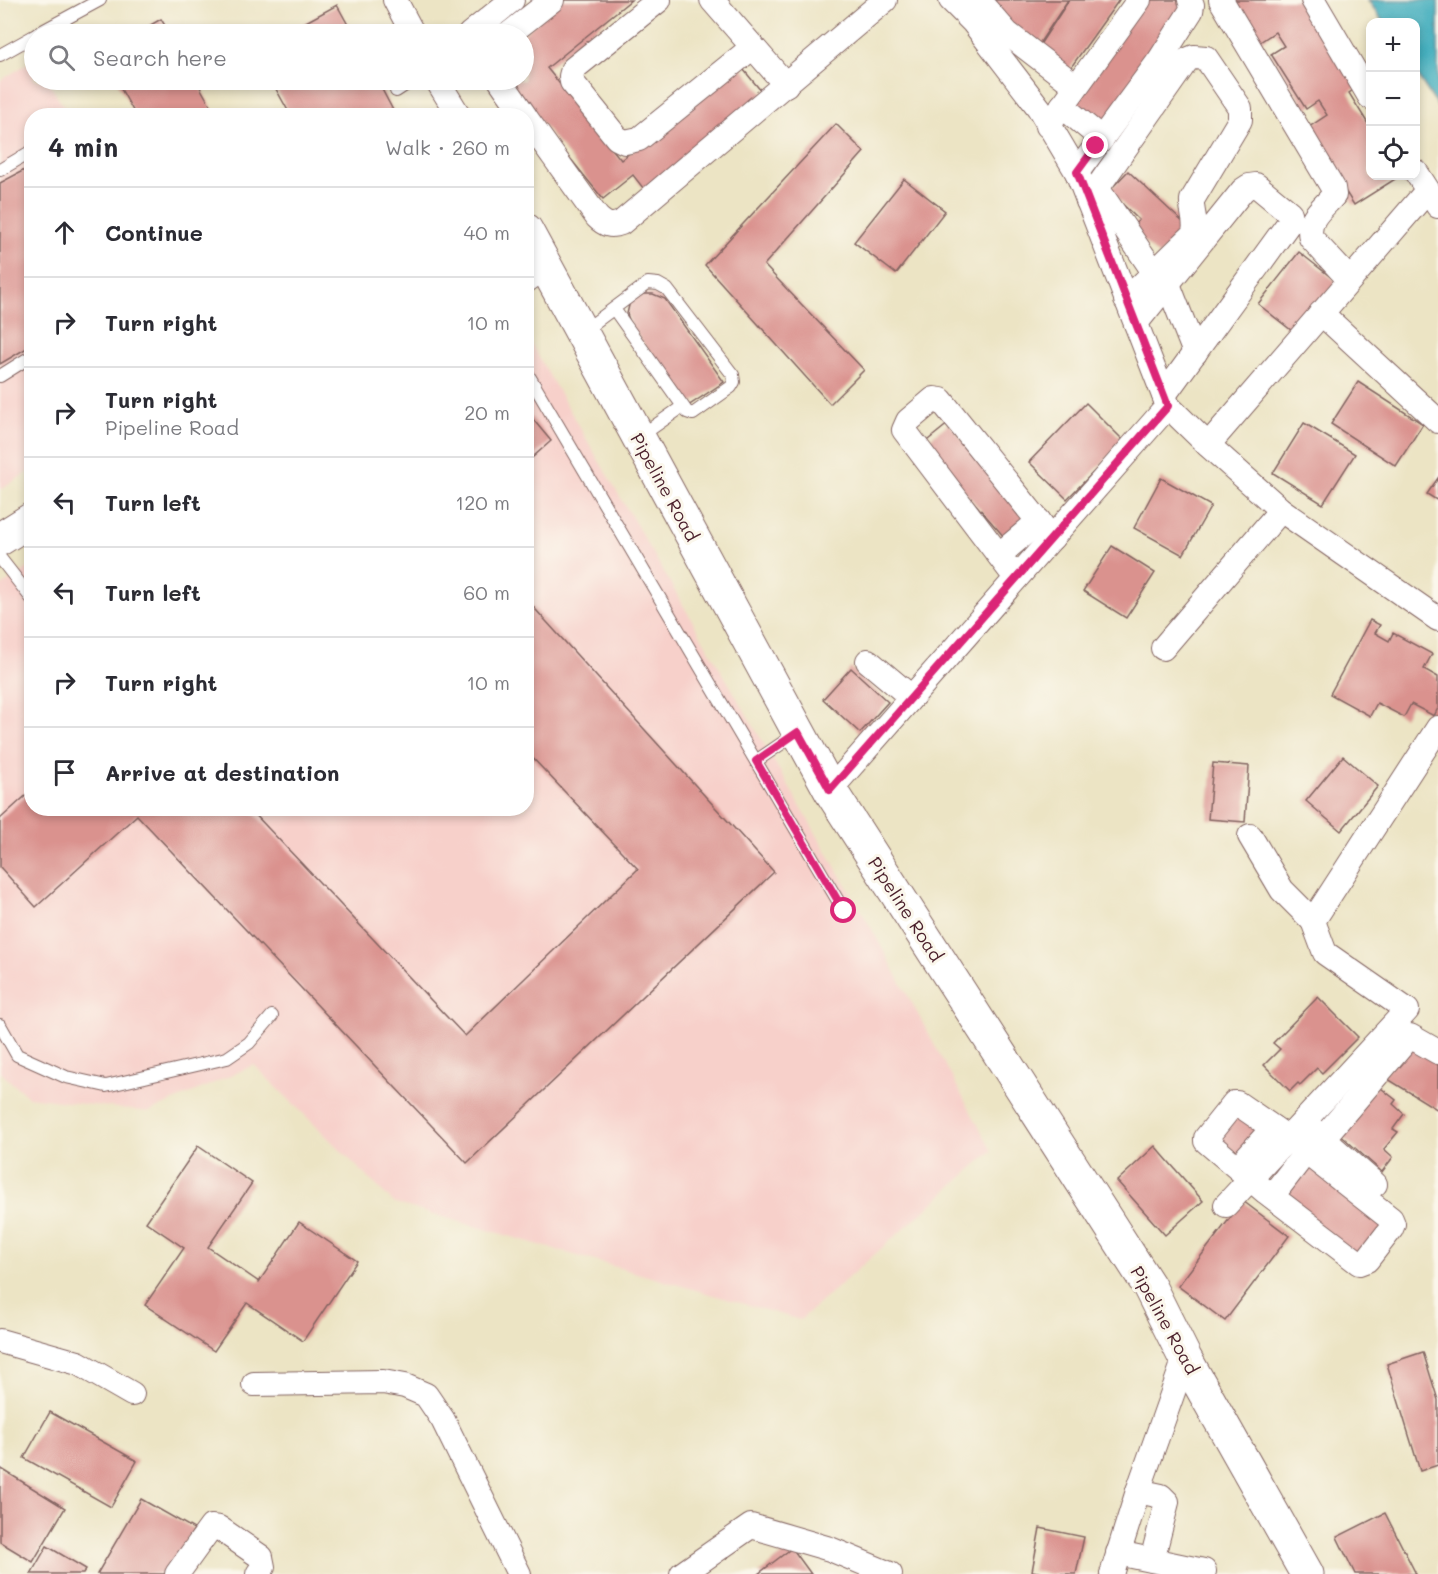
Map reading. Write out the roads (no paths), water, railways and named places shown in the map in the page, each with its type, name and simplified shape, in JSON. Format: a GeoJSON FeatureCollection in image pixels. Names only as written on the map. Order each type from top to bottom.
{"type":"FeatureCollection","features":[{"type":"Feature","properties":{"kind":"street"},"geometry":{"type":"LineString","coordinates":[[395,0],[408,24]]}},
{"type":"Feature","properties":{"kind":"street"},"geometry":{"type":"LineString","coordinates":[[482,24],[512,0]]}},
{"type":"Feature","properties":{"kind":"street"},"geometry":{"type":"LineString","coordinates":[[522,24],[552,0]]}},
{"type":"Feature","properties":{"kind":"street"},"geometry":{"type":"LineString","coordinates":[[659,0],[573,69],[572,82],[616,138],[625,142],[639,139],[753,47]]}},
{"type":"Feature","properties":{"kind":"street"},"geometry":{"type":"LineString","coordinates":[[712,0],[786,85]]}},
{"type":"Feature","properties":{"kind":"street"},"geometry":{"type":"LineString","coordinates":[[534,128],[597,217],[603,223],[613,226],[621,223],[885,0]]}},
{"type":"Feature","properties":{"kind":"street"},"geometry":{"type":"LineString","coordinates":[[1050,113],[1068,80],[1078,70],[1126,0]]}},
{"type":"Feature","properties":{"kind":"street"},"geometry":{"type":"LineString","coordinates":[[1050,113],[1139,0]]}},
{"type":"Feature","properties":{"kind":"street"},"geometry":{"type":"LineString","coordinates":[[1077,172],[1159,61],[1191,11],[1190,0]]}},
{"type":"Feature","properties":{"kind":"street"},"geometry":{"type":"LineString","coordinates":[[1221,0],[1333,188],[1334,195],[1311,222],[1309,229],[1311,238],[1349,279]]}},
{"type":"Feature","properties":{"kind":"street"},"geometry":{"type":"LineString","coordinates":[[1313,0],[1366,89]]}},
{"type":"Feature","properties":{"kind":"street"},"geometry":{"type":"LineString","coordinates":[[965,2],[1068,80]]}},
{"type":"Feature","properties":{"kind":"street"},"geometry":{"type":"LineString","coordinates":[[965,2],[973,22],[1050,113],[1077,172],[1092,194],[1161,278],[1195,353]]}},
{"type":"Feature","properties":{"kind":"street"},"geometry":{"type":"LineString","coordinates":[[1092,194],[1187,60],[1194,57],[1206,57],[1240,108],[1240,120],[1192,200],[1191,210],[1196,228],[1193,235],[1161,278],[1136,323]]}},
{"type":"Feature","properties":{"kind":"street"},"geometry":{"type":"LineString","coordinates":[[443,90],[454,108]]}},
{"type":"Feature","properties":{"kind":"street"},"geometry":{"type":"LineString","coordinates":[[507,90],[520,108]]}},
{"type":"Feature","properties":{"kind":"street"},"geometry":{"type":"LineString","coordinates":[[1050,113],[1102,139]]}},
{"type":"Feature","properties":{"kind":"street"},"geometry":{"type":"LineString","coordinates":[[830,790],[1016,578],[1045,530],[1166,400],[1195,353],[1289,224],[1290,213],[1256,185],[1249,186],[1161,278],[1126,300]]}},
{"type":"Feature","properties":{"kind":"street"},"geometry":{"type":"LineString","coordinates":[[1208,445],[1427,189]]}},
{"type":"Feature","properties":{"kind":"street"},"geometry":{"type":"LineString","coordinates":[[1092,194],[1126,300],[1166,400],[1208,445],[1281,510],[1438,619]]}},
{"type":"Feature","properties":{"kind":"street","name":"Pipeline Road"},"geometry":{"type":"LineString","coordinates":[[537,280],[581,333],[830,790],[1149,1286],[1185,1358],[1307,1574]]}},
{"type":"Feature","properties":{"kind":"street"},"geometry":{"type":"LineString","coordinates":[[1320,313],[1438,421]]}},
{"type":"Feature","properties":{"kind":"street"},"geometry":{"type":"LineString","coordinates":[[1016,578],[904,430],[908,421],[934,399],[939,399],[1045,530]]}},
{"type":"Feature","properties":{"kind":"street"},"geometry":{"type":"LineString","coordinates":[[1163,648],[1281,510]]}},
{"type":"Feature","properties":{"kind":"street"},"geometry":{"type":"LineString","coordinates":[[0,539],[24,524]]}},
{"type":"Feature","properties":{"kind":"street"},"geometry":{"type":"LineString","coordinates":[[999,555],[1045,530]]}},
{"type":"Feature","properties":{"kind":"street"},"geometry":{"type":"LineString","coordinates":[[869,661],[912,697]]}},
{"type":"Feature","properties":{"kind":"street"},"geometry":{"type":"LineString","coordinates":[[1312,921],[1438,728]]}},
{"type":"Feature","properties":{"kind":"street"},"geometry":{"type":"LineString","coordinates":[[1250,836],[1282,890],[1312,921],[1325,953],[1438,1033]]}},
{"type":"Feature","properties":{"kind":"street"},"geometry":{"type":"LineString","coordinates":[[1272,1196],[1299,1136],[1407,1010]]}},
{"type":"Feature","properties":{"kind":"street"},"geometry":{"type":"LineString","coordinates":[[1226,1205],[1245,1172],[1299,1136],[1410,1035],[1438,1052]]}},
{"type":"Feature","properties":{"kind":"street"},"geometry":{"type":"LineString","coordinates":[[1299,1136],[1391,1219],[1393,1224],[1391,1228],[1367,1260],[1359,1263],[1272,1196],[1206,1138],[1231,1105],[1237,1103],[1299,1136],[1375,1184]]}},
{"type":"Feature","properties":{"kind":"street"},"geometry":{"type":"LineString","coordinates":[[0,1341],[78,1363],[132,1394]]}},
{"type":"Feature","properties":{"kind":"street"},"geometry":{"type":"LineString","coordinates":[[1185,1358],[1115,1564],[1152,1560],[1204,1572]]}},
{"type":"Feature","properties":{"kind":"street"},"geometry":{"type":"LineString","coordinates":[[254,1384],[383,1382],[405,1386],[426,1395],[443,1420],[519,1574]]}},
{"type":"Feature","properties":{"kind":"street"},"geometry":{"type":"LineString","coordinates":[[1138,1491],[1161,1496],[1167,1502],[1152,1560]]}},
{"type":"Feature","properties":{"kind":"street"},"geometry":{"type":"LineString","coordinates":[[682,1574],[751,1526],[830,1549],[890,1574]]}},
{"type":"Feature","properties":{"kind":"street"},"geometry":{"type":"LineString","coordinates":[[177,1574],[211,1527],[219,1528],[261,1557],[263,1567],[258,1574]]}},
{"type":"Feature","properties":{"kind":"lane"},"geometry":{"type":"LineString","coordinates":[[56,24],[100,0]]}},
{"type":"Feature","properties":{"kind":"lane"},"geometry":{"type":"LineString","coordinates":[[0,55],[24,42]]}},
{"type":"Feature","properties":{"kind":"lane"},"geometry":{"type":"LineString","coordinates":[[0,170],[24,156]]}},
{"type":"Feature","properties":{"kind":"lane"},"geometry":{"type":"LineString","coordinates":[[581,333],[648,283],[658,284],[667,289],[733,375],[734,382],[731,387],[693,414],[687,412],[614,309]]}},
{"type":"Feature","properties":{"kind":"lane"},"geometry":{"type":"LineString","coordinates":[[0,375],[24,361]]}},
{"type":"Feature","properties":{"kind":"lane"},"geometry":{"type":"LineString","coordinates":[[534,385],[844,911]]}},
{"type":"Feature","properties":{"kind":"lane"},"geometry":{"type":"LineString","coordinates":[[638,438],[682,407]]}},
{"type":"Feature","properties":{"kind":"lane"},"geometry":{"type":"LineString","coordinates":[[0,558],[24,589]]}},
{"type":"Feature","properties":{"kind":"lane"},"geometry":{"type":"LineString","coordinates":[[756,761],[798,732]]}},
{"type":"Feature","properties":{"kind":"lane"},"geometry":{"type":"LineString","coordinates":[[0,1025],[17,1055],[66,1077],[106,1086],[227,1058],[249,1043],[272,1016]]}},
{"type":"Feature","properties":{"kind":"water"},"geometry":{"type":"Polygon","coordinates":[[[1368,0],[1438,0],[1438,107],[1420,79],[1420,18],[1380,18],[1368,0]]]}}]}
